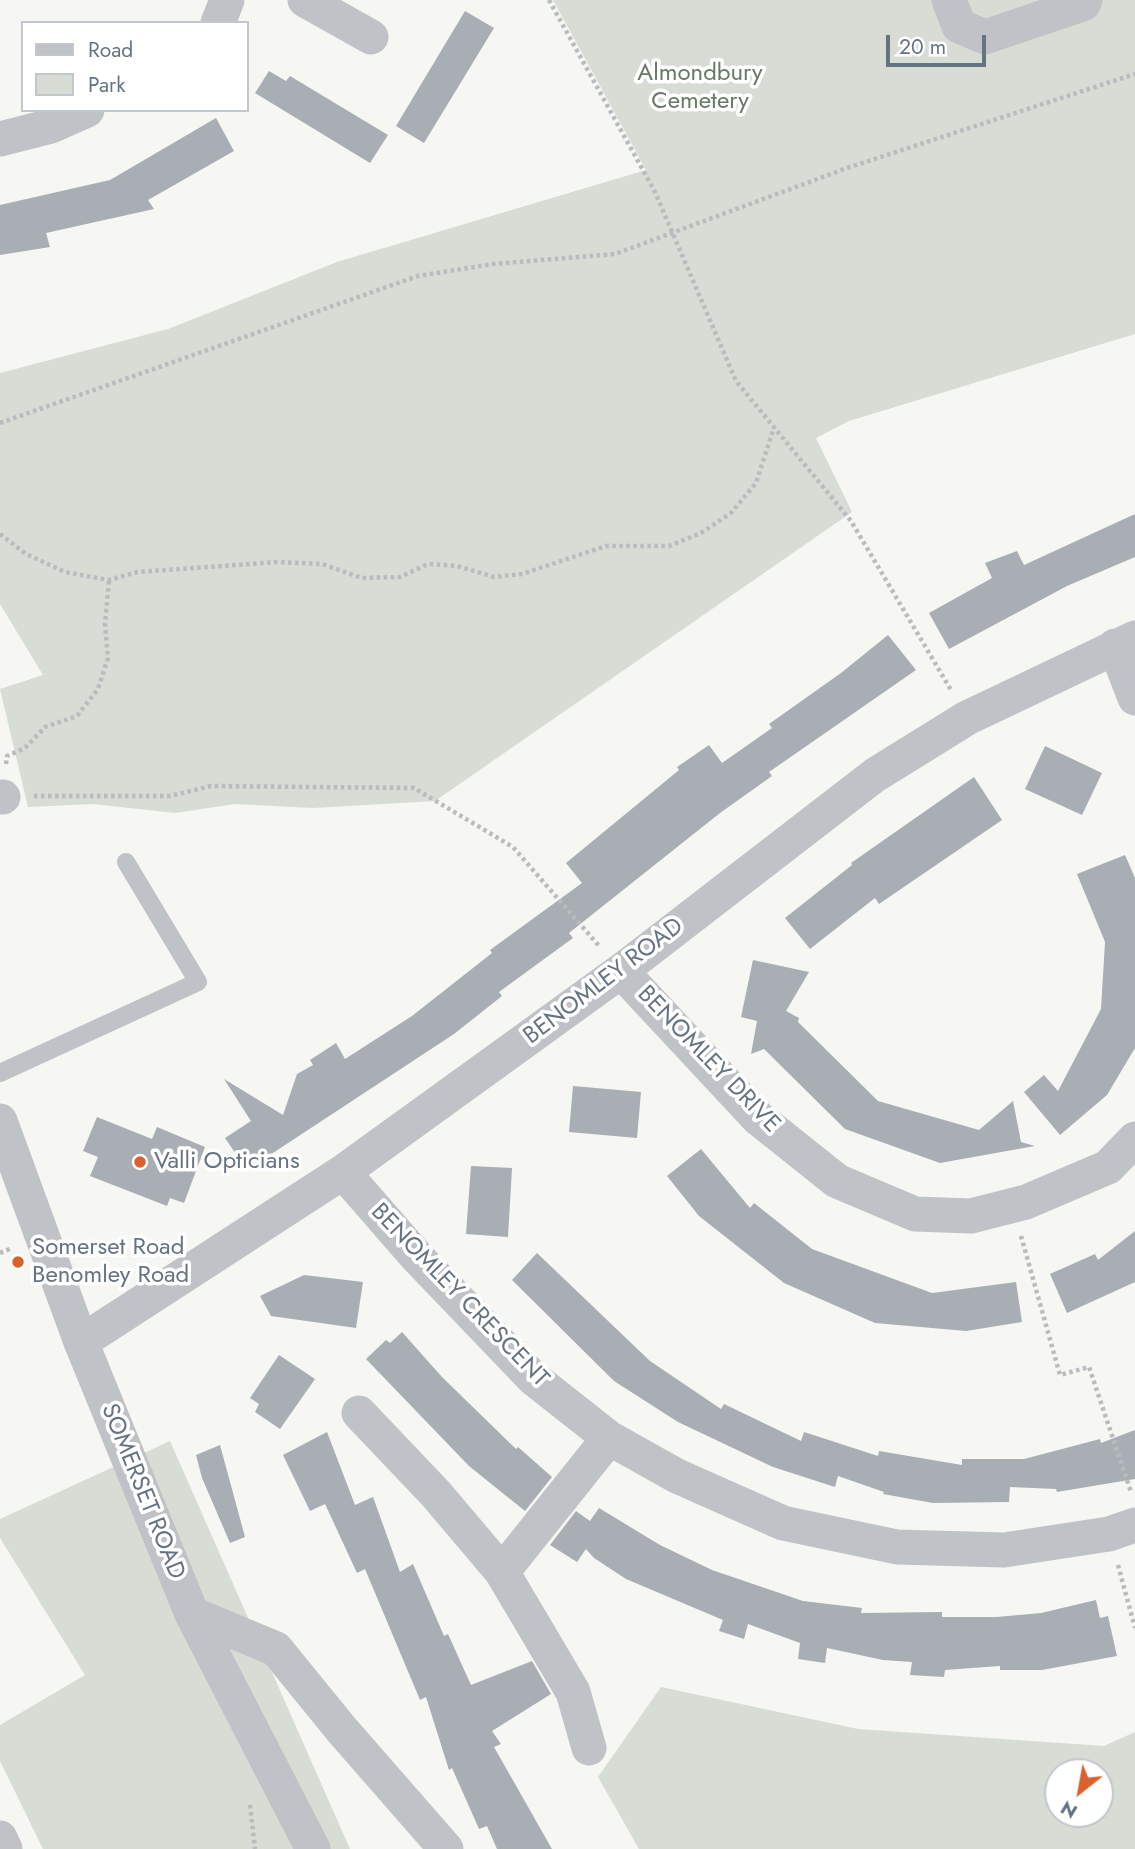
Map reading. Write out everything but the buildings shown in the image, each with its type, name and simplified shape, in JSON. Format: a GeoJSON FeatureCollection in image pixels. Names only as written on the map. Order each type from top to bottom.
{"type":"FeatureCollection","features":[{"type":"Feature","properties":{"kind":"street"},"geometry":{"type":"LineString","coordinates":[[219,21],[227,0]]}},
{"type":"Feature","properties":{"kind":"street"},"geometry":{"type":"LineString","coordinates":[[305,0],[371,37]]}},
{"type":"Feature","properties":{"kind":"street"},"geometry":{"type":"LineString","coordinates":[[949,0],[959,26],[985,37],[1083,4],[1085,0]]}},
{"type":"Feature","properties":{"kind":"street"},"geometry":{"type":"LineString","coordinates":[[0,139],[51,126],[82,112]]}},
{"type":"Feature","properties":{"kind":"street"},"geometry":{"type":"LineString","coordinates":[[1125,642],[1135,698]]}},
{"type":"Feature","properties":{"kind":"street","name":"BENOMLEY ROAD"},"geometry":{"type":"LineString","coordinates":[[81,1342],[343,1172],[621,971],[875,775],[967,718],[1125,642]]}},
{"type":"Feature","properties":{"kind":"street","name":"BENOMLEY DRIVE"},"geometry":{"type":"LineString","coordinates":[[621,971],[758,1118],[837,1181],[915,1213],[971,1216],[1012,1205],[1108,1167],[1135,1139]]}},
{"type":"Feature","properties":{"kind":"street","name":"SOMERSET ROAD"},"geometry":{"type":"LineString","coordinates":[[0,1121],[81,1342],[192,1614],[313,1849]]}},
{"type":"Feature","properties":{"kind":"street","name":"BENOMLEY CRESCENT"},"geometry":{"type":"LineString","coordinates":[[343,1172],[425,1266],[533,1378],[609,1438],[677,1476],[783,1522],[897,1547],[1004,1550],[1122,1530]]}},
{"type":"Feature","properties":{"kind":"street"},"geometry":{"type":"LineString","coordinates":[[359,1413],[436,1494],[502,1572],[573,1692],[589,1748]]}},
{"type":"Feature","properties":{"kind":"street"},"geometry":{"type":"LineString","coordinates":[[502,1572],[609,1438]]}},
{"type":"Feature","properties":{"kind":"street"},"geometry":{"type":"LineString","coordinates":[[192,1614],[276,1649],[446,1849]]}},
{"type":"Feature","properties":{"kind":"street"},"geometry":{"type":"LineString","coordinates":[[0,1838],[5,1849]]}},
{"type":"Feature","properties":{"kind":"lane"},"geometry":{"type":"LineString","coordinates":[[0,1073],[198,982],[126,862]]}},
{"type":"Feature","properties":{"kind":"path"},"geometry":{"type":"LineString","coordinates":[[549,0],[655,192],[736,381],[851,520],[967,718]]}},
{"type":"Feature","properties":{"kind":"path"},"geometry":{"type":"LineString","coordinates":[[0,422],[418,276],[493,264],[615,254],[847,168],[1135,74]]}},
{"type":"Feature","properties":{"kind":"path"},"geometry":{"type":"LineString","coordinates":[[0,534],[26,554],[65,572],[109,580],[137,572],[277,562],[322,564],[362,578],[400,577],[428,564],[457,566],[494,577],[522,575],[606,546],[669,546],[701,533],[731,513],[755,483],[774,427]]}},
{"type":"Feature","properties":{"kind":"path"},"geometry":{"type":"LineString","coordinates":[[109,580],[105,624],[108,658],[98,689],[77,716],[45,727],[25,748],[7,756],[1,797],[170,796],[211,786],[414,788],[513,847],[621,971]]}},
{"type":"Feature","properties":{"kind":"path"},"geometry":{"type":"LineString","coordinates":[[1012,1205],[1059,1375],[1089,1367],[1135,1504]]}},
{"type":"Feature","properties":{"kind":"path"},"geometry":{"type":"LineString","coordinates":[[1122,1530],[1135,1628]]}},
{"type":"Feature","properties":{"kind":"green space","name":"Almondbury Cemetery"},"geometry":{"type":"Polygon","coordinates":[[[553,0],[1135,0],[1135,334],[849,421],[816,438],[852,512],[435,801],[313,808],[235,804],[175,813],[93,804],[28,807],[0,689],[43,675],[0,604],[0,373],[168,329],[337,262],[646,170],[553,0]]]}},
{"type":"Feature","properties":{"kind":"green space"},"geometry":{"type":"Polygon","coordinates":[[[170,1441],[350,1849],[43,1849],[0,1761],[0,1725],[85,1675],[0,1538],[0,1519],[170,1441]]]}},
{"type":"Feature","properties":{"kind":"green space"},"geometry":{"type":"Polygon","coordinates":[[[661,1687],[858,1729],[1104,1746],[1135,1732],[1135,1849],[639,1849],[598,1777],[661,1687]]]}},
{"type":"Feature","properties":{"kind":"place","name":"Valli Opticians"},"geometry":{"type":"Point","coordinates":[140,1162]}},
{"type":"Feature","properties":{"kind":"place","name":"Somerset Road Benomley Road"},"geometry":{"type":"Point","coordinates":[18,1262]}}]}
